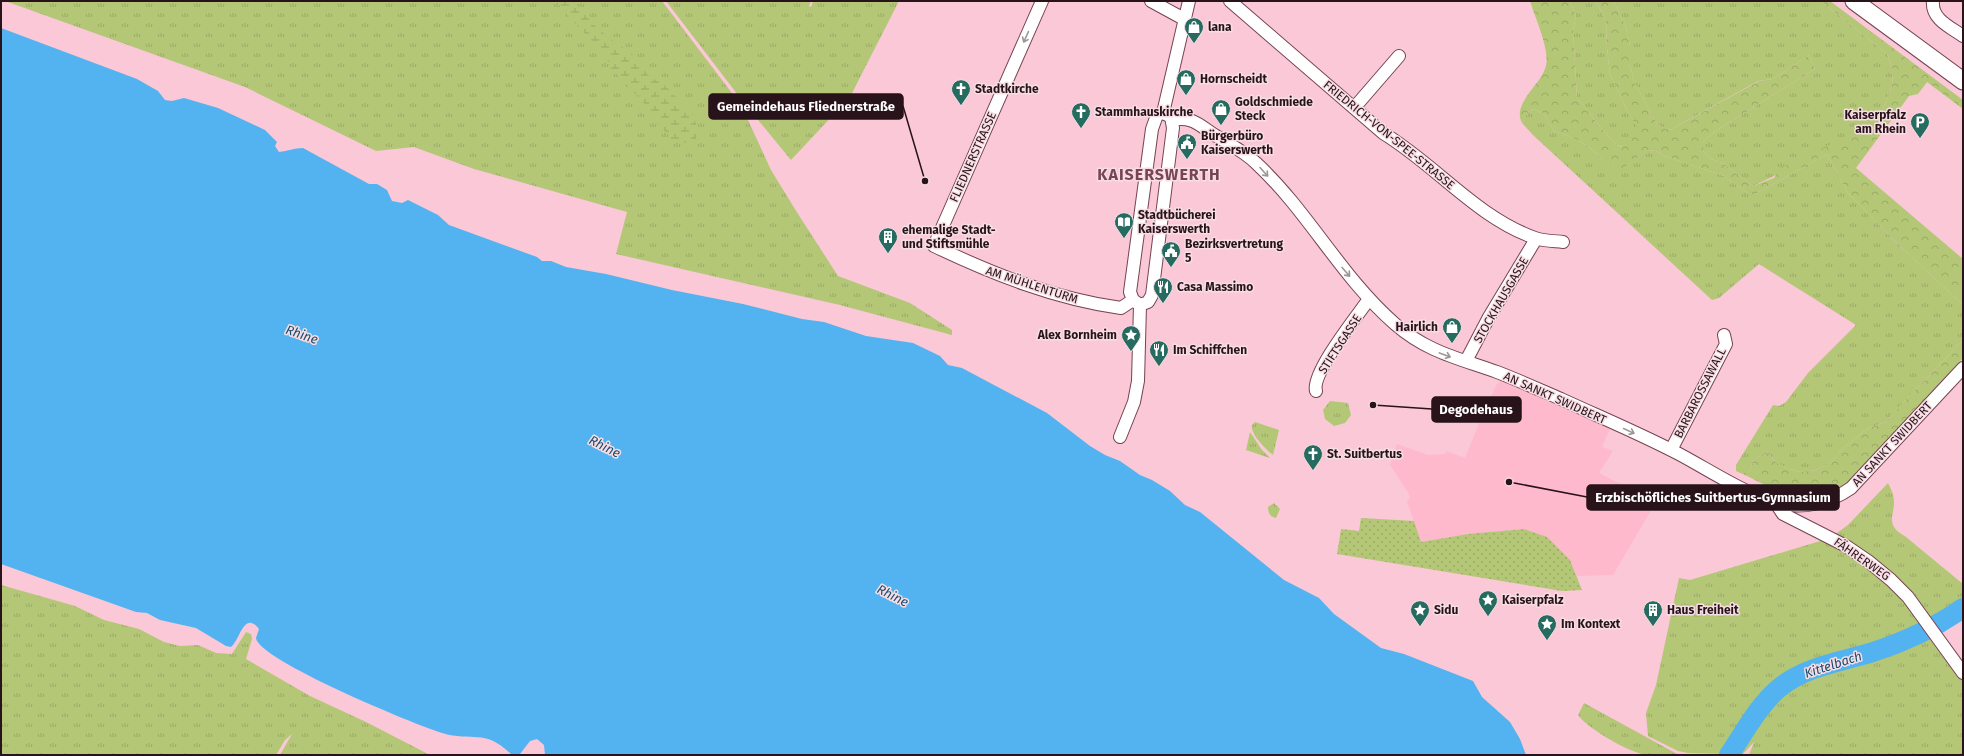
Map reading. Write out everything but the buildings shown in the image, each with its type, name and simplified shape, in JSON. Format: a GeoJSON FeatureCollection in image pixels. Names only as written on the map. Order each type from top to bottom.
{"type":"FeatureCollection","features":[{"type":"Feature","properties":{"kind":"main road"},"geometry":{"type":"LineString","coordinates":[[1854,1],[1963,81]]}},
{"type":"Feature","properties":{"kind":"street","name":"FLIEDNERSTRASSE"},"geometry":{"type":"LineString","coordinates":[[934,246],[1042,1]]}},
{"type":"Feature","properties":{"kind":"street"},"geometry":{"type":"LineString","coordinates":[[1151,1],[1184,19]]}},
{"type":"Feature","properties":{"kind":"street"},"geometry":{"type":"LineString","coordinates":[[1136,302],[1148,302],[1152,295],[1173,128],[1168,117],[1184,19],[1189,1]]}},
{"type":"Feature","properties":{"kind":"street","name":"FRIEDRICH-VON-SPEE-STRASSE"},"geometry":{"type":"LineString","coordinates":[[1230,1],[1383,133],[1402,145],[1480,209],[1536,238],[1563,242]]}},
{"type":"Feature","properties":{"kind":"street"},"geometry":{"type":"LineString","coordinates":[[1933,1],[1934,13],[1938,19],[1963,36]]}},
{"type":"Feature","properties":{"kind":"street"},"geometry":{"type":"LineString","coordinates":[[1354,108],[1399,56]]}},
{"type":"Feature","properties":{"kind":"street"},"geometry":{"type":"LineString","coordinates":[[1120,437],[1134,402],[1138,381],[1136,302],[1130,292],[1152,129],[1158,115],[1168,117]]}},
{"type":"Feature","properties":{"kind":"street","name":"AN SANKT SWIDBERT"},"geometry":{"type":"LineString","coordinates":[[1168,117],[1189,119],[1242,152],[1257,164],[1297,210],[1332,256],[1370,299],[1395,324],[1420,342],[1442,354],[1466,361],[1561,399],[1671,450],[1751,492],[1775,502],[1803,506],[1824,503],[1837,498],[1851,488],[1963,368]]}},
{"type":"Feature","properties":{"kind":"street","name":"STOCKHAUSGASSE"},"geometry":{"type":"LineString","coordinates":[[1466,361],[1489,317],[1536,238]]}},
{"type":"Feature","properties":{"kind":"street","name":"AM MÜHLENTURM"},"geometry":{"type":"LineString","coordinates":[[934,246],[991,272],[1045,291],[1074,299],[1121,308],[1136,302]]}},
{"type":"Feature","properties":{"kind":"street","name":"STIFTSGASSE"},"geometry":{"type":"LineString","coordinates":[[1316,391],[1315,387],[1318,376],[1328,357],[1370,299]]}},
{"type":"Feature","properties":{"kind":"street","name":"BARBAROSSAWALL"},"geometry":{"type":"LineString","coordinates":[[1671,450],[1726,344],[1724,335]]}},
{"type":"Feature","properties":{"kind":"street","name":"FÄHRERWEG"},"geometry":{"type":"LineString","coordinates":[[1775,502],[1783,514],[1829,536],[1868,561],[1891,580],[1908,597],[1963,673]]}},
{"type":"Feature","properties":{"kind":"shaded area"},"geometry":{"type":"Polygon","coordinates":[[[1502,379],[1611,426],[1602,447],[1613,451],[1599,473],[1656,502],[1613,575],[1577,576],[1570,560],[1524,529],[1468,534],[1421,542],[1407,501],[1410,498],[1409,494],[1390,465],[1397,444],[1428,455],[1445,454],[1446,451],[1465,458],[1481,418],[1497,384],[1502,379]]]}},
{"type":"Feature","properties":{"kind":"green space"},"geometry":{"type":"Polygon","coordinates":[[[5,1],[662,1],[741,105],[771,170],[838,276],[910,303],[952,330],[952,335],[840,305],[616,254],[627,212],[474,169],[414,147],[376,151],[245,87],[5,1]]]}},
{"type":"Feature","properties":{"kind":"green space"},"geometry":{"type":"Polygon","coordinates":[[[556,1],[574,1],[596,27],[635,56],[648,75],[667,87],[692,115],[698,128],[695,141],[684,143],[674,142],[657,122],[649,109],[611,68],[604,53],[569,17],[556,1]]]}},
{"type":"Feature","properties":{"kind":"green space"},"geometry":{"type":"Polygon","coordinates":[[[666,1],[811,1],[809,6],[811,7],[813,1],[899,1],[850,97],[791,160],[744,103],[666,1]]]}},
{"type":"Feature","properties":{"kind":"green space"},"geometry":{"type":"Polygon","coordinates":[[[1530,1],[1570,1],[1576,16],[1573,30],[1577,98],[1616,145],[1622,147],[1640,132],[1628,112],[1610,74],[1606,21],[1596,1],[1614,1],[1626,27],[1630,46],[1630,65],[1634,81],[1659,126],[1670,130],[1759,81],[1773,79],[1809,55],[1815,69],[1714,132],[1703,142],[1703,151],[1709,158],[1724,164],[1753,186],[1774,178],[1780,168],[1861,130],[1869,131],[1875,128],[1892,86],[1893,70],[1887,54],[1821,1],[1830,1],[1963,100],[1963,109],[1927,82],[1918,94],[1909,96],[1856,168],[1963,259],[1963,305],[1901,247],[1848,193],[1827,154],[1755,194],[1749,194],[1724,176],[1665,156],[1656,151],[1648,150],[1619,171],[1608,164],[1583,143],[1554,131],[1544,114],[1534,109],[1528,112],[1522,123],[1520,116],[1523,102],[1542,75],[1547,62],[1545,45],[1530,1]]]}},
{"type":"Feature","properties":{"kind":"green space"},"geometry":{"type":"Polygon","coordinates":[[[1570,1],[1596,1],[1606,21],[1610,74],[1628,112],[1641,132],[1623,147],[1616,145],[1577,98],[1573,30],[1576,16],[1570,1]]]}},
{"type":"Feature","properties":{"kind":"green space"},"geometry":{"type":"Polygon","coordinates":[[[1614,1],[1821,1],[1887,54],[1893,70],[1892,86],[1875,128],[1753,186],[1724,164],[1709,158],[1703,151],[1703,142],[1714,132],[1815,69],[1809,55],[1773,79],[1758,81],[1670,130],[1659,126],[1634,81],[1630,65],[1630,46],[1626,27],[1614,1]]]}},
{"type":"Feature","properties":{"kind":"green space"},"geometry":{"type":"Polygon","coordinates":[[[1534,109],[1544,114],[1554,131],[1583,143],[1608,164],[1619,170],[1648,150],[1656,151],[1665,156],[1724,176],[1749,194],[1755,194],[1827,154],[1848,193],[1901,247],[1963,305],[1963,340],[1885,422],[1867,429],[1842,449],[1832,462],[1816,470],[1801,472],[1788,469],[1777,463],[1766,452],[1754,460],[1747,476],[1736,471],[1736,465],[1773,405],[1779,406],[1786,402],[1808,373],[1856,325],[1759,264],[1719,298],[1712,300],[1534,136],[1522,123],[1528,112],[1534,109]]]}},
{"type":"Feature","properties":{"kind":"green space"},"geometry":{"type":"Polygon","coordinates":[[[1963,340],[1963,358],[1848,483],[1828,493],[1810,497],[1770,497],[1773,489],[1747,476],[1754,460],[1766,452],[1777,463],[1788,469],[1801,472],[1816,470],[1832,462],[1842,449],[1867,429],[1885,422],[1963,340]]]}},
{"type":"Feature","properties":{"kind":"green space"},"geometry":{"type":"Polygon","coordinates":[[[1330,401],[1348,403],[1351,415],[1345,423],[1334,426],[1325,419],[1323,410],[1330,401]]]}},
{"type":"Feature","properties":{"kind":"green space"},"geometry":{"type":"Polygon","coordinates":[[[1255,422],[1279,430],[1273,455],[1253,433],[1252,425],[1255,422]]]}},
{"type":"Feature","properties":{"kind":"green space"},"geometry":{"type":"Polygon","coordinates":[[[1250,432],[1262,450],[1270,458],[1246,450],[1250,432]]]}},
{"type":"Feature","properties":{"kind":"green space"},"geometry":{"type":"Polygon","coordinates":[[[1888,483],[1893,494],[1894,508],[1892,523],[1894,527],[1898,532],[1963,584],[1963,604],[1933,621],[1928,613],[1926,614],[1834,535],[1848,525],[1888,483]]]}},
{"type":"Feature","properties":{"kind":"green space"},"geometry":{"type":"Polygon","coordinates":[[[1274,503],[1280,509],[1276,518],[1271,516],[1268,509],[1268,507],[1274,503]]]}},
{"type":"Feature","properties":{"kind":"green space"},"geometry":{"type":"Polygon","coordinates":[[[1361,518],[1414,521],[1421,542],[1468,534],[1524,529],[1547,537],[1570,560],[1582,590],[1562,591],[1337,554],[1341,529],[1359,531],[1361,518]]]}},
{"type":"Feature","properties":{"kind":"green space"},"geometry":{"type":"Polygon","coordinates":[[[1827,539],[1889,582],[1928,628],[1914,634],[1835,658],[1795,674],[1778,684],[1766,695],[1750,716],[1727,754],[1688,753],[1678,751],[1648,736],[1646,713],[1656,685],[1679,578],[1690,580],[1827,539]]]}},
{"type":"Feature","properties":{"kind":"green space"},"geometry":{"type":"Polygon","coordinates":[[[1,585],[75,606],[104,620],[139,629],[164,642],[180,646],[198,645],[216,653],[232,654],[246,632],[251,634],[252,639],[246,659],[310,696],[366,722],[430,755],[280,755],[292,734],[285,740],[276,755],[1,755],[1,585]]]}},
{"type":"Feature","properties":{"kind":"green space"},"geometry":{"type":"Polygon","coordinates":[[[1932,638],[1963,679],[1963,755],[1749,755],[1754,742],[1742,755],[1735,753],[1766,708],[1784,689],[1796,681],[1809,674],[1932,638]]]}},
{"type":"Feature","properties":{"kind":"green space"},"geometry":{"type":"Polygon","coordinates":[[[1584,703],[1679,755],[1647,755],[1630,750],[1610,740],[1583,721],[1578,715],[1584,703]]]}},
{"type":"Feature","properties":{"kind":"water","name":"Rhine"},"geometry":{"type":"Polygon","coordinates":[[[1,28],[137,79],[158,91],[165,100],[172,101],[184,98],[218,108],[265,130],[277,142],[275,146],[279,152],[303,148],[369,184],[377,184],[387,190],[392,201],[402,203],[408,200],[438,215],[449,225],[537,257],[542,261],[551,261],[566,267],[606,274],[672,290],[743,304],[802,319],[824,322],[866,336],[913,343],[940,356],[948,365],[962,368],[1047,413],[1090,446],[1105,455],[1120,461],[1140,475],[1152,480],[1170,491],[1185,505],[1200,512],[1284,580],[1319,598],[1334,614],[1381,648],[1404,654],[1473,681],[1482,697],[1510,722],[1520,739],[1526,755],[545,755],[544,745],[537,739],[530,741],[520,754],[512,755],[494,741],[478,737],[442,733],[427,728],[340,691],[309,676],[282,661],[264,648],[256,638],[259,629],[254,624],[246,624],[231,647],[226,646],[196,628],[160,620],[147,613],[136,612],[1,564],[1,28]]]}},
{"type":"Feature","properties":{"kind":"waterway","name":"Kittelbach"},"geometry":{"type":"LineString","coordinates":[[1729,755],[1764,703],[1778,689],[1789,681],[1811,670],[1896,644],[1931,628],[1963,608]]}},
{"type":"Feature","properties":{"kind":"place","name":"lana"},"geometry":{"type":"Point","coordinates":[1194,44]}},
{"type":"Feature","properties":{"kind":"place","name":"Hornscheidt"},"geometry":{"type":"Point","coordinates":[1186,96]}},
{"type":"Feature","properties":{"kind":"place","name":"Stadtkirche"},"geometry":{"type":"Point","coordinates":[961,106]}},
{"type":"Feature","properties":{"kind":"place","name":"Goldschmiede Steck"},"geometry":{"type":"Point","coordinates":[1221,126]}},
{"type":"Feature","properties":{"kind":"place","name":"Stammhauskirche"},"geometry":{"type":"Point","coordinates":[1081,129]}},
{"type":"Feature","properties":{"kind":"place","name":"Kaiserpfalz am Rhein"},"geometry":{"type":"Point","coordinates":[1920,139]}},
{"type":"Feature","properties":{"kind":"place","name":"Bürgerbüro Kaiserswerth"},"geometry":{"type":"Point","coordinates":[1187,160]}},
{"type":"Feature","properties":{"kind":"place","name":"Gemeindehaus Fliednerstraße"},"geometry":{"type":"Point","coordinates":[925,181]}},
{"type":"Feature","properties":{"kind":"place","name":"Stadtbücherei Kaiserswerth"},"geometry":{"type":"Point","coordinates":[1124,239]}},
{"type":"Feature","properties":{"kind":"place","name":"ehemalige Stadt- und Stiftsmühle"},"geometry":{"type":"Point","coordinates":[888,254]}},
{"type":"Feature","properties":{"kind":"place","name":"Bezirksvertretung 5"},"geometry":{"type":"Point","coordinates":[1171,268]}},
{"type":"Feature","properties":{"kind":"place","name":"Casa Massimo"},"geometry":{"type":"Point","coordinates":[1163,304]}},
{"type":"Feature","properties":{"kind":"place","name":"Hairlich"},"geometry":{"type":"Point","coordinates":[1452,344]}},
{"type":"Feature","properties":{"kind":"place","name":"Alex Bornheim"},"geometry":{"type":"Point","coordinates":[1131,352]}},
{"type":"Feature","properties":{"kind":"place","name":"Im Schiffchen"},"geometry":{"type":"Point","coordinates":[1159,367]}},
{"type":"Feature","properties":{"kind":"place","name":"Degodehaus"},"geometry":{"type":"Point","coordinates":[1373,405]}},
{"type":"Feature","properties":{"kind":"place","name":"St. Suitbertus"},"geometry":{"type":"Point","coordinates":[1313,471]}},
{"type":"Feature","properties":{"kind":"place","name":"Erzbischöfliches Suitbertus-Gymnasium"},"geometry":{"type":"Point","coordinates":[1509,482]}},
{"type":"Feature","properties":{"kind":"place","name":"Kaiserpfalz"},"geometry":{"type":"Point","coordinates":[1488,617]}},
{"type":"Feature","properties":{"kind":"place","name":"Sidu"},"geometry":{"type":"Point","coordinates":[1420,627]}},
{"type":"Feature","properties":{"kind":"place","name":"Haus Freiheit"},"geometry":{"type":"Point","coordinates":[1653,627]}},
{"type":"Feature","properties":{"kind":"place","name":"Im Kontext"},"geometry":{"type":"Point","coordinates":[1547,641]}},
{"type":"Feature","properties":{"kind":"district","name":"KAISERSWERTH"},"geometry":{"type":"Point","coordinates":[1159,174]}}]}
